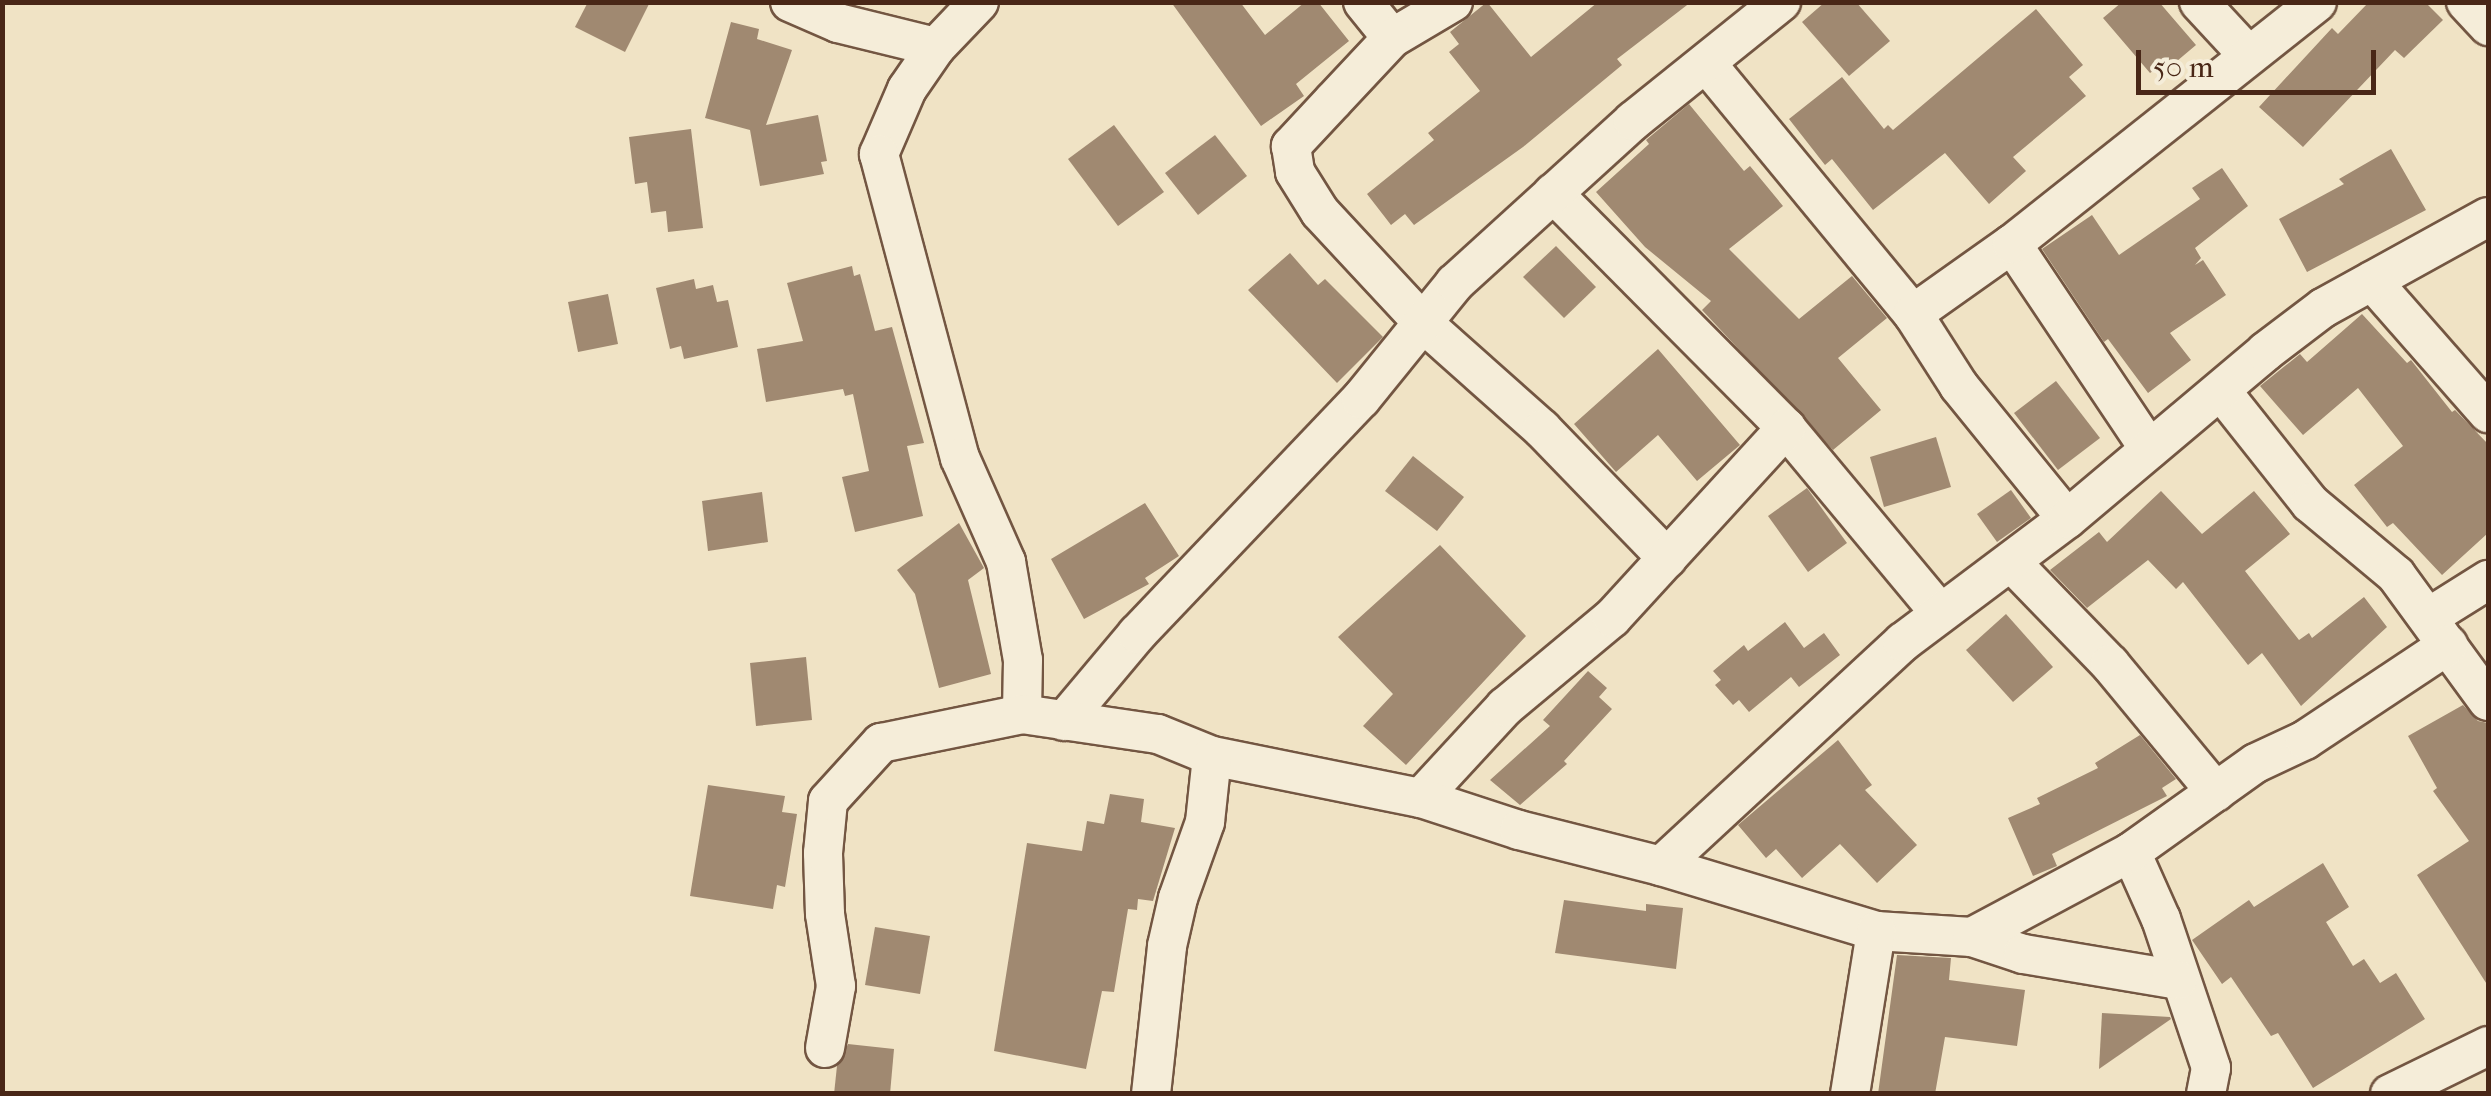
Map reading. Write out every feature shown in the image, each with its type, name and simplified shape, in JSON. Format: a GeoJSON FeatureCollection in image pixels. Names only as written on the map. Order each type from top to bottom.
{"type":"FeatureCollection","features":[{"type":"Feature","properties":{"kind":"street"},"geometry":{"type":"LineString","coordinates":[[790,2],[838,23],[936,47]]}},
{"type":"Feature","properties":{"kind":"street"},"geometry":{"type":"LineString","coordinates":[[979,2],[936,47],[908,89],[879,154],[960,458],[1006,562],[1023,660],[1022,714]]}},
{"type":"Feature","properties":{"kind":"street"},"geometry":{"type":"LineString","coordinates":[[1363,2],[1392,38]]}},
{"type":"Feature","properties":{"kind":"street"},"geometry":{"type":"LineString","coordinates":[[1453,2],[1392,38],[1291,146],[1295,172],[1320,212],[1423,323],[1542,429],[1667,558]]}},
{"type":"Feature","properties":{"kind":"street"},"geometry":{"type":"LineString","coordinates":[[1064,721],[1137,634],[1361,399],[1455,283],[1633,121],[1781,2]]}},
{"type":"Feature","properties":{"kind":"street"},"geometry":{"type":"LineString","coordinates":[[2199,2],[2248,55]]}},
{"type":"Feature","properties":{"kind":"street"},"geometry":{"type":"LineString","coordinates":[[1913,314],[2012,244],[2318,2]]}},
{"type":"Feature","properties":{"kind":"street"},"geometry":{"type":"LineString","coordinates":[[2466,2],[2488,26]]}},
{"type":"Feature","properties":{"kind":"street"},"geometry":{"type":"LineString","coordinates":[[1706,64],[1913,314],[1959,386],[2067,520]]}},
{"type":"Feature","properties":{"kind":"street"},"geometry":{"type":"LineString","coordinates":[[1553,193],[1786,428],[1940,613]]}},
{"type":"Feature","properties":{"kind":"street"},"geometry":{"type":"LineString","coordinates":[[1661,866],[1940,613],[2067,520],[2323,308],[2488,217]]}},
{"type":"Feature","properties":{"kind":"street"},"geometry":{"type":"LineString","coordinates":[[2012,244],[2149,449]]}},
{"type":"Feature","properties":{"kind":"street"},"geometry":{"type":"LineString","coordinates":[[2372,282],[2488,414]]}},
{"type":"Feature","properties":{"kind":"street"},"geometry":{"type":"LineString","coordinates":[[2222,392],[2310,502],[2396,575],[2488,701]]}},
{"type":"Feature","properties":{"kind":"street"},"geometry":{"type":"LineString","coordinates":[[1421,798],[1504,707],[1612,618],[1786,428]]}},
{"type":"Feature","properties":{"kind":"street"},"geometry":{"type":"LineString","coordinates":[[2012,563],[2110,664],[2216,792]]}},
{"type":"Feature","properties":{"kind":"street"},"geometry":{"type":"LineString","coordinates":[[1972,937],[2131,852],[2256,762],[2304,740],[2439,631],[2488,580]]}},
{"type":"Feature","properties":{"kind":"street"},"geometry":{"type":"LineString","coordinates":[[824,1048],[836,986],[825,914],[823,853],[828,802],[880,744],[1022,714],[1158,734],[1212,756],[1421,798],[1519,830],[1661,866],[1876,931],[1972,937],[2024,954],[2178,980]]}},
{"type":"Feature","properties":{"kind":"street"},"geometry":{"type":"LineString","coordinates":[[1151,1094],[1167,946],[1178,898],[1205,822],[1212,756]]}},
{"type":"Feature","properties":{"kind":"street"},"geometry":{"type":"LineString","coordinates":[[2131,852],[2161,919],[2178,980],[2211,1068],[2206,1094]]}},
{"type":"Feature","properties":{"kind":"street"},"geometry":{"type":"LineString","coordinates":[[1850,1094],[1876,931]]}},
{"type":"Feature","properties":{"kind":"street"},"geometry":{"type":"LineString","coordinates":[[2390,1094],[2488,1046]]}},
{"type":"Feature","properties":{"kind":"building"},"geometry":{"type":"Polygon","coordinates":[[[588,2],[650,2],[625,52],[575,27],[588,2]]]}},
{"type":"Feature","properties":{"kind":"building"},"geometry":{"type":"Polygon","coordinates":[[[1171,2],[1240,2],[1265,35],[1305,2],[1318,2],[1349,41],[1296,84],[1304,96],[1261,126],[1171,2]]]}},
{"type":"Feature","properties":{"kind":"building"},"geometry":{"type":"Polygon","coordinates":[[[1487,2],[1531,57],[1598,2],[1691,2],[1617,59],[1622,65],[1523,147],[1414,225],[1405,214],[1391,225],[1367,194],[1434,140],[1428,133],[1480,91],[1449,52],[1459,44],[1450,32],[1487,2]]]}},
{"type":"Feature","properties":{"kind":"building"},"geometry":{"type":"Polygon","coordinates":[[[1825,2],[1856,2],[1890,41],[1849,76],[1802,22],[1825,2]]]}},
{"type":"Feature","properties":{"kind":"building"},"geometry":{"type":"Polygon","coordinates":[[[2122,2],[2159,2],[2196,45],[2164,72],[2160,66],[2150,73],[2103,18],[2122,2]]]}},
{"type":"Feature","properties":{"kind":"building"},"geometry":{"type":"Polygon","coordinates":[[[2369,2],[2425,2],[2443,20],[2404,58],[2395,50],[2303,147],[2259,107],[2332,28],[2338,34],[2369,2]]]}},
{"type":"Feature","properties":{"kind":"building"},"geometry":{"type":"Polygon","coordinates":[[[2036,9],[2083,65],[2069,77],[2086,96],[2013,157],[2026,171],[1989,204],[1945,153],[1873,210],[1832,159],[1825,165],[1789,119],[1842,77],[1884,129],[1888,125],[1893,130],[2036,9]]]}},
{"type":"Feature","properties":{"kind":"building"},"geometry":{"type":"Polygon","coordinates":[[[731,22],[759,29],[757,39],[792,50],[766,125],[818,115],[827,161],[821,162],[824,174],[760,186],[750,130],[705,118],[731,22]]]}},
{"type":"Feature","properties":{"kind":"building"},"geometry":{"type":"Polygon","coordinates":[[[1689,104],[1744,171],[1750,166],[1783,206],[1729,249],[1799,319],[1852,276],[1887,318],[1838,358],[1881,410],[1833,450],[1702,310],[1711,301],[1645,247],[1596,192],[1649,144],[1646,140],[1689,104]]]}},
{"type":"Feature","properties":{"kind":"building"},"geometry":{"type":"Polygon","coordinates":[[[1114,125],[1164,192],[1118,226],[1068,159],[1114,125]]]}},
{"type":"Feature","properties":{"kind":"building"},"geometry":{"type":"Polygon","coordinates":[[[691,129],[703,228],[668,232],[666,211],[651,213],[647,182],[635,184],[629,137],[691,129]]]}},
{"type":"Feature","properties":{"kind":"building"},"geometry":{"type":"Polygon","coordinates":[[[1215,135],[1247,176],[1198,215],[1165,173],[1215,135]]]}},
{"type":"Feature","properties":{"kind":"building"},"geometry":{"type":"Polygon","coordinates":[[[2391,149],[2426,210],[2307,272],[2279,219],[2344,184],[2339,179],[2391,149]]]}},
{"type":"Feature","properties":{"kind":"building"},"geometry":{"type":"Polygon","coordinates":[[[2222,168],[2248,206],[2195,248],[2201,258],[2195,265],[2203,260],[2226,295],[2170,333],[2191,360],[2148,393],[2108,339],[2104,342],[2042,249],[2092,215],[2119,255],[2200,199],[2192,188],[2222,168]]]}},
{"type":"Feature","properties":{"kind":"building"},"geometry":{"type":"Polygon","coordinates":[[[1556,246],[1596,287],[1564,318],[1523,277],[1556,246]]]}},
{"type":"Feature","properties":{"kind":"building"},"geometry":{"type":"Polygon","coordinates":[[[1290,253],[1318,285],[1325,279],[1383,337],[1337,383],[1248,290],[1290,253]]]}},
{"type":"Feature","properties":{"kind":"building"},"geometry":{"type":"Polygon","coordinates":[[[852,266],[854,276],[860,274],[875,331],[892,327],[924,443],[907,446],[923,516],[855,532],[842,477],[869,471],[853,394],[845,396],[843,389],[766,402],[757,349],[803,341],[787,283],[852,266]]]}},
{"type":"Feature","properties":{"kind":"building"},"geometry":{"type":"Polygon","coordinates":[[[694,279],[696,289],[713,285],[717,302],[728,300],[738,347],[684,359],[681,346],[670,349],[656,288],[694,279]]]}},
{"type":"Feature","properties":{"kind":"building"},"geometry":{"type":"Polygon","coordinates":[[[608,294],[618,344],[578,352],[568,302],[608,294]]]}},
{"type":"Feature","properties":{"kind":"building"},"geometry":{"type":"Polygon","coordinates":[[[2362,314],[2407,363],[2411,360],[2452,412],[2455,410],[2488,444],[2488,533],[2442,575],[2393,523],[2387,527],[2354,485],[2403,446],[2358,388],[2303,435],[2260,386],[2300,354],[2307,362],[2362,314]]]}},
{"type":"Feature","properties":{"kind":"building"},"geometry":{"type":"Polygon","coordinates":[[[1658,349],[1740,445],[1697,481],[1658,435],[1616,472],[1574,424],[1658,349]]]}},
{"type":"Feature","properties":{"kind":"building"},"geometry":{"type":"Polygon","coordinates":[[[2056,381],[2100,438],[2058,470],[2014,413],[2056,381]]]}},
{"type":"Feature","properties":{"kind":"building"},"geometry":{"type":"Polygon","coordinates":[[[1936,437],[1951,487],[1884,507],[1870,457],[1936,437]]]}},
{"type":"Feature","properties":{"kind":"building"},"geometry":{"type":"Polygon","coordinates":[[[1413,456],[1464,497],[1437,531],[1385,491],[1413,456]]]}},
{"type":"Feature","properties":{"kind":"building"},"geometry":{"type":"Polygon","coordinates":[[[1807,488],[1847,543],[1808,572],[1768,516],[1807,488]]]}},
{"type":"Feature","properties":{"kind":"building"},"geometry":{"type":"Polygon","coordinates":[[[2011,490],[2031,518],[1997,542],[1977,514],[2011,490]]]}},
{"type":"Feature","properties":{"kind":"building"},"geometry":{"type":"Polygon","coordinates":[[[2161,491],[2202,534],[2254,491],[2290,534],[2245,571],[2299,640],[2309,633],[2312,638],[2364,597],[2387,627],[2301,706],[2262,653],[2248,665],[2183,582],[2176,589],[2148,560],[2087,608],[2050,570],[2099,532],[2107,542],[2161,491]]]}},
{"type":"Feature","properties":{"kind":"building"},"geometry":{"type":"Polygon","coordinates":[[[762,492],[768,542],[708,551],[702,501],[762,492]]]}},
{"type":"Feature","properties":{"kind":"building"},"geometry":{"type":"Polygon","coordinates":[[[1145,503],[1179,556],[1145,578],[1149,584],[1084,619],[1051,559],[1145,503]]]}},
{"type":"Feature","properties":{"kind":"building"},"geometry":{"type":"Polygon","coordinates":[[[959,523],[984,568],[968,580],[991,674],[939,688],[915,594],[897,570],[959,523]]]}},
{"type":"Feature","properties":{"kind":"building"},"geometry":{"type":"Polygon","coordinates":[[[1440,545],[1526,636],[1406,765],[1363,726],[1393,694],[1338,637],[1440,545]]]}},
{"type":"Feature","properties":{"kind":"building"},"geometry":{"type":"Polygon","coordinates":[[[2006,614],[2053,667],[2013,702],[1966,650],[2006,614]]]}},
{"type":"Feature","properties":{"kind":"building"},"geometry":{"type":"Polygon","coordinates":[[[1785,622],[1804,648],[1824,633],[1840,655],[1799,687],[1791,677],[1749,712],[1739,700],[1733,705],[1715,685],[1721,680],[1713,671],[1744,645],[1748,651],[1785,622]]]}},
{"type":"Feature","properties":{"kind":"building"},"geometry":{"type":"Polygon","coordinates":[[[806,657],[812,720],[756,726],[750,663],[806,657]]]}},
{"type":"Feature","properties":{"kind":"building"},"geometry":{"type":"Polygon","coordinates":[[[1588,671],[1607,688],[1599,697],[1612,709],[1564,761],[1567,764],[1520,805],[1490,780],[1550,726],[1543,720],[1588,671]]]}},
{"type":"Feature","properties":{"kind":"building"},"geometry":{"type":"Polygon","coordinates":[[[2463,705],[2478,721],[2488,723],[2488,986],[2417,875],[2469,841],[2433,791],[2437,788],[2408,736],[2463,705]]]}},
{"type":"Feature","properties":{"kind":"building"},"geometry":{"type":"Polygon","coordinates":[[[2140,735],[2176,779],[2162,788],[2167,796],[2052,854],[2057,866],[2033,876],[2008,818],[2040,804],[2037,798],[2098,768],[2095,763],[2140,735]]]}},
{"type":"Feature","properties":{"kind":"building"},"geometry":{"type":"Polygon","coordinates":[[[1838,740],[1872,785],[1865,790],[1917,845],[1877,883],[1840,844],[1802,878],[1776,849],[1766,858],[1738,825],[1838,740]]]}},
{"type":"Feature","properties":{"kind":"building"},"geometry":{"type":"Polygon","coordinates":[[[708,785],[785,796],[782,812],[797,814],[785,887],[777,885],[773,909],[690,896],[708,785]]]}},
{"type":"Feature","properties":{"kind":"building"},"geometry":{"type":"Polygon","coordinates":[[[1110,794],[1144,799],[1141,822],[1175,828],[1153,901],[1138,899],[1137,910],[1128,909],[1114,992],[1102,991],[1086,1069],[994,1051],[1027,843],[1082,851],[1087,821],[1104,824],[1110,794]]]}},
{"type":"Feature","properties":{"kind":"building"},"geometry":{"type":"Polygon","coordinates":[[[2323,863],[2349,907],[2326,922],[2353,966],[2364,959],[2380,983],[2396,973],[2425,1019],[2313,1088],[2278,1033],[2271,1036],[2231,977],[2222,984],[2192,940],[2249,900],[2254,907],[2323,863]]]}},
{"type":"Feature","properties":{"kind":"building"},"geometry":{"type":"Polygon","coordinates":[[[1564,900],[1646,911],[1646,904],[1683,908],[1676,969],[1555,953],[1564,900]]]}},
{"type":"Feature","properties":{"kind":"building"},"geometry":{"type":"Polygon","coordinates":[[[875,927],[930,936],[920,994],[865,985],[875,927]]]}},
{"type":"Feature","properties":{"kind":"building"},"geometry":{"type":"Polygon","coordinates":[[[1897,955],[1951,958],[1949,980],[2025,990],[2017,1046],[1945,1037],[1935,1094],[1878,1094],[1897,955]]]}},
{"type":"Feature","properties":{"kind":"building"},"geometry":{"type":"Polygon","coordinates":[[[2102,1013],[2170,1017],[2171,1019],[2099,1069],[2102,1013]]]}},
{"type":"Feature","properties":{"kind":"building"},"geometry":{"type":"Polygon","coordinates":[[[848,1044],[894,1049],[890,1094],[834,1094],[837,1066],[848,1044]]]}}]}
